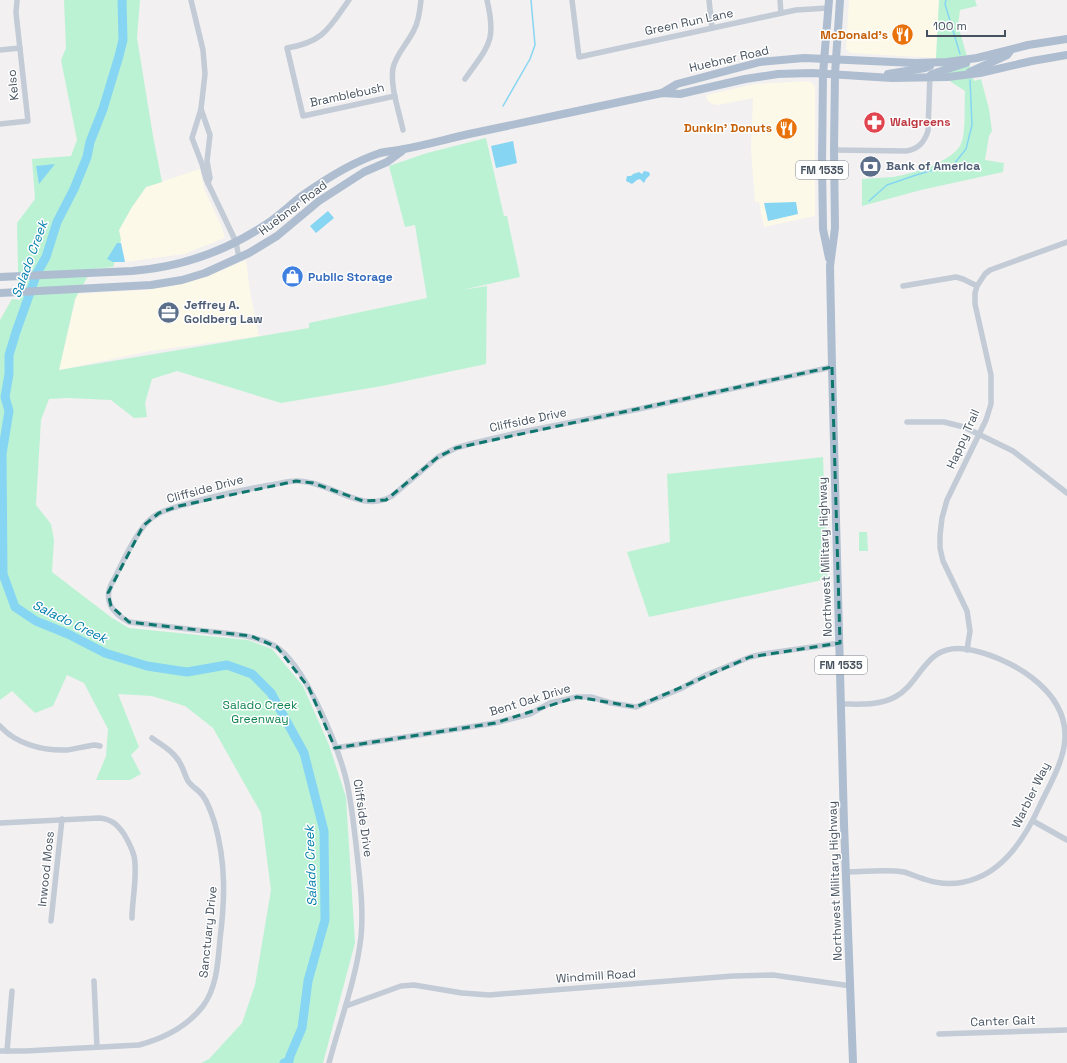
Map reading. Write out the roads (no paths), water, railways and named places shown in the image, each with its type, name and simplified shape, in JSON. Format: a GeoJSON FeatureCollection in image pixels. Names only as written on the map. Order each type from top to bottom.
{"type":"FeatureCollection","features":[{"type":"Feature","properties":{"kind":"main road","name":"Northwest Military Highway"},"geometry":{"type":"LineString","coordinates":[[840,0],[835,74],[835,228],[830,266],[844,824],[853,1063]]}},
{"type":"Feature","properties":{"kind":"main road","name":"Northwest Military Highway"},"geometry":{"type":"LineString","coordinates":[[828,4],[823,74],[822,162],[823,229],[830,266]]}},
{"type":"Feature","properties":{"kind":"main road","name":"Huebner Road"},"geometry":{"type":"LineString","coordinates":[[662,93],[678,84],[760,62],[785,59],[930,64],[985,56],[1011,49],[1067,39]]}},
{"type":"Feature","properties":{"kind":"main road"},"geometry":{"type":"LineString","coordinates":[[1011,49],[1016,65]]}},
{"type":"Feature","properties":{"kind":"main road"},"geometry":{"type":"LineString","coordinates":[[960,75],[1007,56],[1011,49]]}},
{"type":"Feature","properties":{"kind":"main road"},"geometry":{"type":"LineString","coordinates":[[930,77],[985,56]]}},
{"type":"Feature","properties":{"kind":"main road","name":"Huebner Road"},"geometry":{"type":"LineString","coordinates":[[0,278],[149,270],[178,265],[199,258],[236,242],[269,222],[304,195],[328,179],[356,163],[382,152],[405,149],[454,137],[662,93],[680,94],[746,79],[778,74],[930,77],[980,74],[1048,57],[1067,56]]}},
{"type":"Feature","properties":{"kind":"main road"},"geometry":{"type":"LineString","coordinates":[[872,76],[925,68],[930,64]]}},
{"type":"Feature","properties":{"kind":"main road"},"geometry":{"type":"LineString","coordinates":[[705,76],[709,88]]}},
{"type":"Feature","properties":{"kind":"main road","name":"Huebner Road"},"geometry":{"type":"LineString","coordinates":[[0,293],[151,286],[182,280],[205,273],[239,258],[277,236],[319,201],[364,172],[387,162],[405,149]]}},
{"type":"Feature","properties":{"kind":"main road"},"geometry":{"type":"LineString","coordinates":[[328,179],[336,190]]}},
{"type":"Feature","properties":{"kind":"street","name":"Kelso"},"geometry":{"type":"LineString","coordinates":[[0,124],[28,121],[16,13],[17,0]]}},
{"type":"Feature","properties":{"kind":"street"},"geometry":{"type":"LineString","coordinates":[[191,0],[205,62],[201,108],[192,138],[206,179],[236,242],[239,258]]}},
{"type":"Feature","properties":{"kind":"street","name":"Bramblebush"},"geometry":{"type":"LineString","coordinates":[[349,0],[328,29],[320,36],[306,44],[287,48],[303,116],[395,96]]}},
{"type":"Feature","properties":{"kind":"street"},"geometry":{"type":"LineString","coordinates":[[403,130],[392,85],[393,69],[399,54],[416,27],[420,12],[421,0]]}},
{"type":"Feature","properties":{"kind":"street"},"geometry":{"type":"LineString","coordinates":[[464,79],[484,52],[490,38],[492,19],[487,0]]}},
{"type":"Feature","properties":{"kind":"street","name":"Green Run Lane"},"geometry":{"type":"LineString","coordinates":[[572,0],[579,56],[828,4]]}},
{"type":"Feature","properties":{"kind":"street"},"geometry":{"type":"LineString","coordinates":[[709,0],[712,28]]}},
{"type":"Feature","properties":{"kind":"street"},"geometry":{"type":"LineString","coordinates":[[780,0],[781,13]]}},
{"type":"Feature","properties":{"kind":"street"},"geometry":{"type":"LineString","coordinates":[[0,50],[20,48]]}},
{"type":"Feature","properties":{"kind":"street"},"geometry":{"type":"LineString","coordinates":[[834,150],[906,151],[914,149],[920,145],[926,138],[928,131],[930,64]]}},
{"type":"Feature","properties":{"kind":"street"},"geometry":{"type":"LineString","coordinates":[[201,108],[210,135],[207,161],[210,178],[208,183]]}},
{"type":"Feature","properties":{"kind":"street"},"geometry":{"type":"LineString","coordinates":[[903,286],[956,277],[964,279],[977,286],[981,279],[990,270],[1067,242]]}},
{"type":"Feature","properties":{"kind":"street","name":"Happy Trail"},"geometry":{"type":"LineString","coordinates":[[967,650],[970,631],[967,611],[943,561],[940,548],[940,527],[947,500],[986,420],[991,404],[991,374],[975,304],[977,286]]}},
{"type":"Feature","properties":{"kind":"street","name":"Cliffside Drive"},"geometry":{"type":"LineString","coordinates":[[328,1063],[346,1006],[361,938],[362,907],[360,879],[350,799],[345,774],[309,688],[294,665],[277,647],[251,636],[130,622],[122,618],[111,606],[108,599],[111,585],[143,526],[152,517],[179,506],[208,498],[296,481],[313,483],[363,501],[374,502],[386,500],[438,457],[456,448],[517,433],[639,409],[832,367]]}},
{"type":"Feature","properties":{"kind":"street"},"geometry":{"type":"LineString","coordinates":[[907,422],[950,423],[964,427],[1013,451],[1067,493]]}},
{"type":"Feature","properties":{"kind":"street","name":"Bent Oak Drive"},"geometry":{"type":"LineString","coordinates":[[335,748],[495,723],[530,714],[550,703],[577,696],[591,697],[611,703],[636,707],[750,657],[840,643]]}},
{"type":"Feature","properties":{"kind":"street"},"geometry":{"type":"LineString","coordinates":[[842,704],[871,704],[886,701],[900,694],[927,662],[934,656],[942,652],[967,650]]}},
{"type":"Feature","properties":{"kind":"street","name":"Warbler Way"},"geometry":{"type":"LineString","coordinates":[[847,872],[903,872],[947,884],[970,881],[992,871],[1004,860],[1024,837],[1033,821],[1061,760],[1066,738],[1064,712],[1049,691],[1024,672],[1004,662],[967,650]]}},
{"type":"Feature","properties":{"kind":"street"},"geometry":{"type":"LineString","coordinates":[[0,726],[16,739],[42,748],[66,750],[95,745],[100,746]]}},
{"type":"Feature","properties":{"kind":"street","name":"Sanctuary Drive"},"geometry":{"type":"LineString","coordinates":[[0,1051],[7,1052],[139,1045],[164,1037],[181,1027],[196,1014],[207,999],[214,985],[217,970],[224,897],[224,872],[219,837],[204,798],[187,780],[181,764],[174,754],[152,738]]}},
{"type":"Feature","properties":{"kind":"street"},"geometry":{"type":"LineString","coordinates":[[0,823],[99,818],[114,822],[119,827],[131,847],[134,856],[135,866],[132,918]]}},
{"type":"Feature","properties":{"kind":"street","name":"Inwood Moss"},"geometry":{"type":"LineString","coordinates":[[51,921],[62,819]]}},
{"type":"Feature","properties":{"kind":"street"},"geometry":{"type":"LineString","coordinates":[[1033,821],[1067,840]]}},
{"type":"Feature","properties":{"kind":"street","name":"Windmill Road"},"geometry":{"type":"LineString","coordinates":[[346,1006],[401,986],[414,985],[489,996],[727,977],[773,975],[851,986]]}},
{"type":"Feature","properties":{"kind":"street"},"geometry":{"type":"LineString","coordinates":[[94,981],[98,1048]]}},
{"type":"Feature","properties":{"kind":"street"},"geometry":{"type":"LineString","coordinates":[[7,1052],[12,991]]}},
{"type":"Feature","properties":{"kind":"street","name":"Canter Gait"},"geometry":{"type":"LineString","coordinates":[[939,1034],[1067,1030]]}},
{"type":"Feature","properties":{"kind":"water"},"geometry":{"type":"Polygon","coordinates":[[[513,141],[517,163],[496,168],[491,146],[513,141]]]}},
{"type":"Feature","properties":{"kind":"water"},"geometry":{"type":"Polygon","coordinates":[[[55,164],[39,184],[36,166],[55,164]]]}},
{"type":"Feature","properties":{"kind":"water"},"geometry":{"type":"Polygon","coordinates":[[[644,171],[649,172],[650,175],[644,183],[640,179],[632,184],[626,181],[627,176],[631,176],[639,172],[642,174],[644,171]]]}},
{"type":"Feature","properties":{"kind":"water"},"geometry":{"type":"Polygon","coordinates":[[[796,202],[798,214],[768,221],[764,203],[796,202]]]}},
{"type":"Feature","properties":{"kind":"water"},"geometry":{"type":"Polygon","coordinates":[[[328,211],[334,218],[316,233],[310,226],[328,211]]]}},
{"type":"Feature","properties":{"kind":"water"},"geometry":{"type":"Polygon","coordinates":[[[117,243],[121,243],[125,262],[113,262],[107,259],[117,243]]]}},
{"type":"Feature","properties":{"kind":"waterway","name":"Salado Creek"},"geometry":{"type":"LineString","coordinates":[[122,0],[123,40],[103,109],[90,142],[87,157],[74,189],[57,222],[46,257],[37,273],[9,355],[9,374],[5,397],[9,411],[2,454],[3,574],[15,607],[36,621],[68,634],[105,653],[147,666],[187,672],[227,665],[252,674],[271,693],[304,753],[324,831],[325,920],[308,981],[302,1028],[289,1061],[284,1063]]}},
{"type":"Feature","properties":{"kind":"waterway"},"geometry":{"type":"LineString","coordinates":[[503,106],[530,59],[535,45],[531,0]]}},
{"type":"Feature","properties":{"kind":"waterway"},"geometry":{"type":"LineString","coordinates":[[946,0],[945,4],[960,54]]}},
{"type":"Feature","properties":{"kind":"waterway"},"geometry":{"type":"LineString","coordinates":[[869,201],[887,185],[954,164],[966,149],[972,125],[970,80]]}},
{"type":"Feature","properties":{"kind":"place","name":"McDonald's"},"geometry":{"type":"Point","coordinates":[903,35]}},
{"type":"Feature","properties":{"kind":"place","name":"Walgreens"},"geometry":{"type":"Point","coordinates":[874,122]}},
{"type":"Feature","properties":{"kind":"place","name":"Dunkin' Donuts"},"geometry":{"type":"Point","coordinates":[787,128]}},
{"type":"Feature","properties":{"kind":"place","name":"Bank of America"},"geometry":{"type":"Point","coordinates":[871,166]}},
{"type":"Feature","properties":{"kind":"place","name":"Public Storage"},"geometry":{"type":"Point","coordinates":[293,277]}},
{"type":"Feature","properties":{"kind":"place","name":"Jeffrey A. Goldberg Law"},"geometry":{"type":"Point","coordinates":[169,312]}},
{"type":"Feature","properties":{"kind":"park label","name":"Salado Creek Greenway"},"geometry":{"type":"Point","coordinates":[260,712]}}]}
